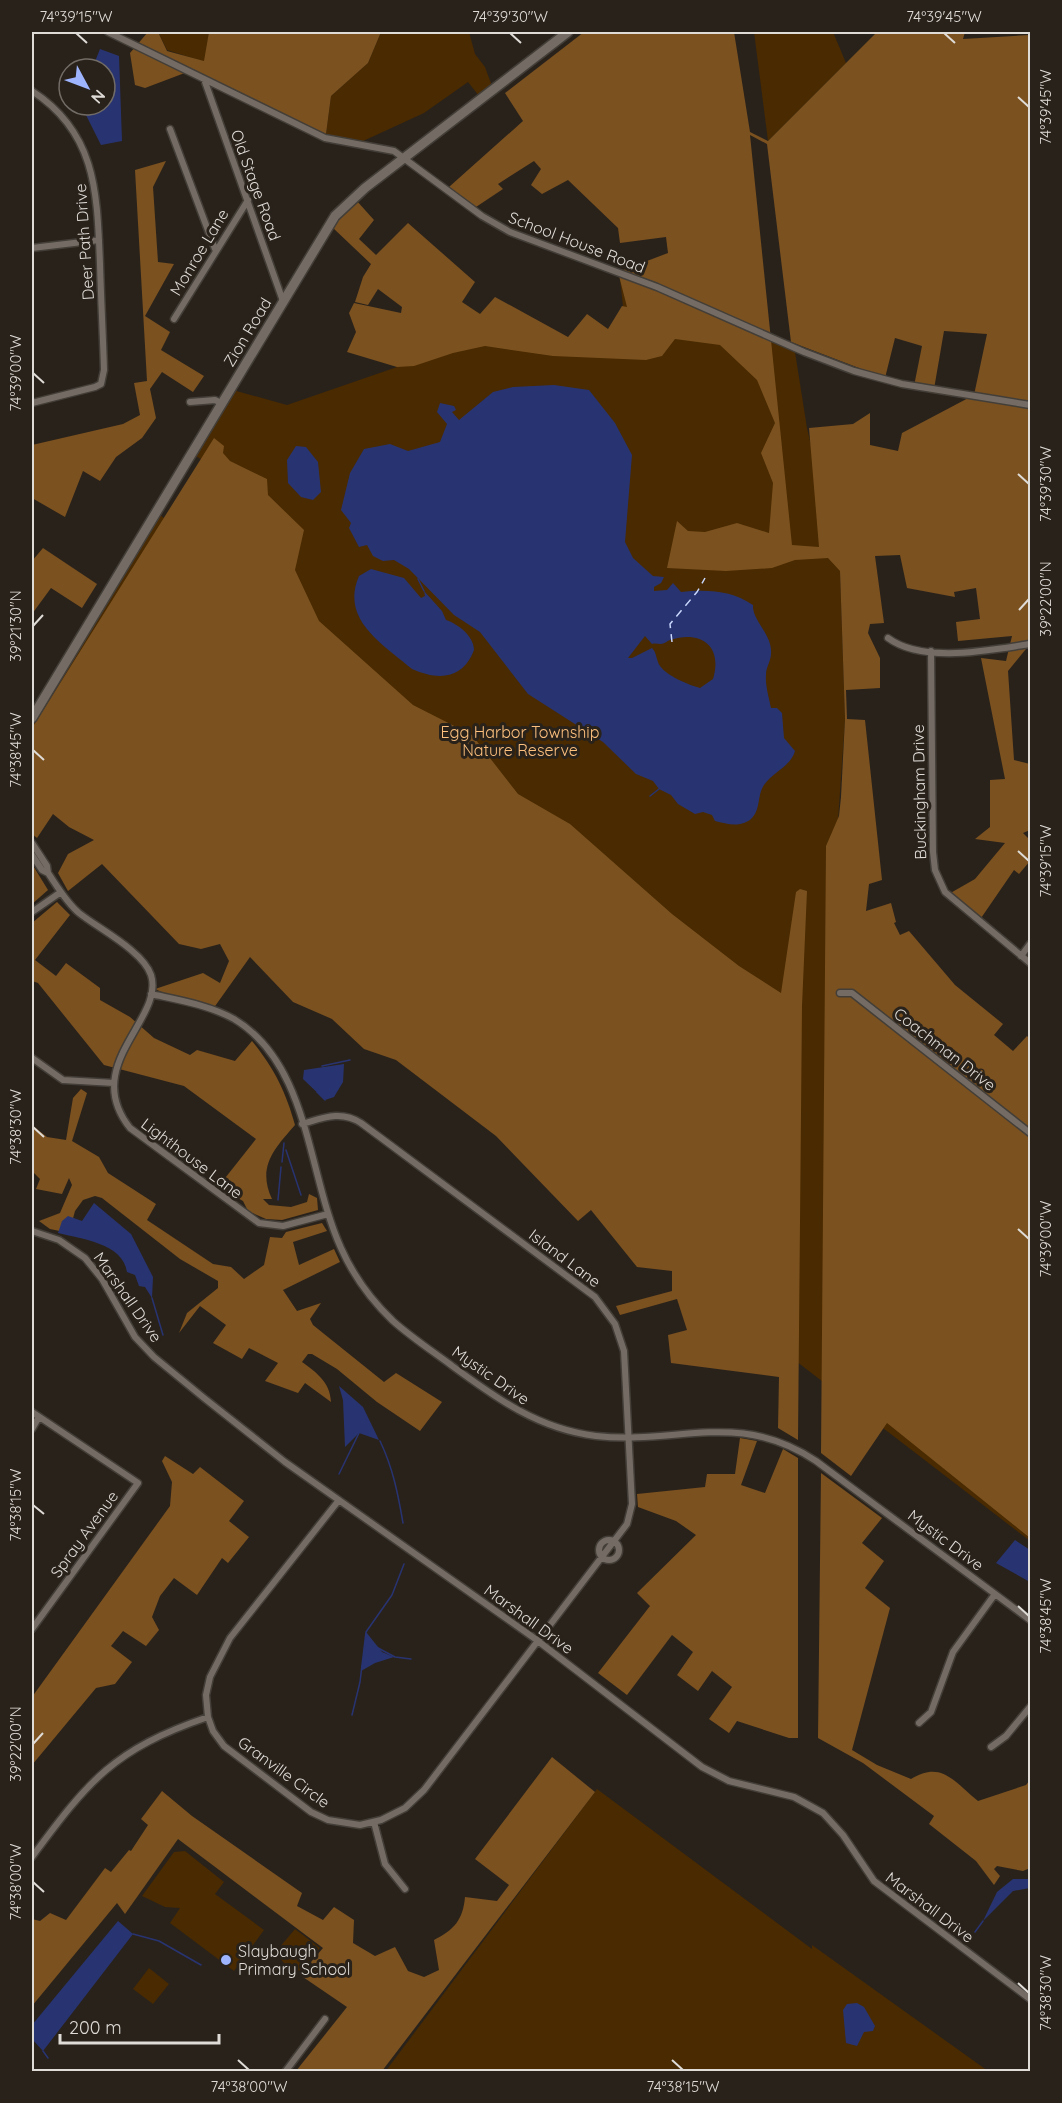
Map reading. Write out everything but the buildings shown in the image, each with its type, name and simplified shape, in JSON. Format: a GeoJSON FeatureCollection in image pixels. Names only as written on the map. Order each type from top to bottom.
{"type":"FeatureCollection","features":[{"type":"Feature","properties":{"kind":"street","name":"School House Road"},"geometry":{"type":"LineString","coordinates":[[108,32],[325,138],[348,144],[386,148],[405,157],[474,210],[510,232],[657,287],[828,362],[919,387],[1030,405]]}},
{"type":"Feature","properties":{"kind":"street","name":"Zion Road"},"geometry":{"type":"LineString","coordinates":[[33,712],[335,216],[353,198],[568,32]]}},
{"type":"Feature","properties":{"kind":"street","name":"Old Stage Road"},"geometry":{"type":"LineString","coordinates":[[204,78],[283,301]]}},
{"type":"Feature","properties":{"kind":"street","name":"Deer Path Drive"},"geometry":{"type":"LineString","coordinates":[[32,91],[60,114],[84,150],[95,184],[104,378],[101,384],[89,390],[32,403]]}},
{"type":"Feature","properties":{"kind":"street"},"geometry":{"type":"LineString","coordinates":[[170,129],[215,249]]}},
{"type":"Feature","properties":{"kind":"street","name":"Monroe Lane"},"geometry":{"type":"LineString","coordinates":[[174,319],[215,249],[248,200]]}},
{"type":"Feature","properties":{"kind":"street"},"geometry":{"type":"LineString","coordinates":[[32,248],[99,240]]}},
{"type":"Feature","properties":{"kind":"street"},"geometry":{"type":"LineString","coordinates":[[190,402],[215,400],[221,403]]}},
{"type":"Feature","properties":{"kind":"street"},"geometry":{"type":"LineString","coordinates":[[888,638],[901,647],[962,653],[1030,644]]}},
{"type":"Feature","properties":{"kind":"street","name":"Buckingham Drive"},"geometry":{"type":"LineString","coordinates":[[931,651],[935,870],[939,883],[950,898],[1030,963]]}},
{"type":"Feature","properties":{"kind":"street"},"geometry":{"type":"LineString","coordinates":[[32,843],[47,866],[48,873],[78,912],[142,960],[151,976],[151,994]]}},
{"type":"Feature","properties":{"kind":"street"},"geometry":{"type":"LineString","coordinates":[[32,855],[42,870],[48,873]]}},
{"type":"Feature","properties":{"kind":"street"},"geometry":{"type":"LineString","coordinates":[[32,912],[61,892]]}},
{"type":"Feature","properties":{"kind":"street"},"geometry":{"type":"LineString","coordinates":[[1022,956],[1030,945]]}},
{"type":"Feature","properties":{"kind":"street","name":"Coachman Drive"},"geometry":{"type":"LineString","coordinates":[[840,993],[852,993],[1030,1133]]}},
{"type":"Feature","properties":{"kind":"street","name":"Lighthouse Lane"},"geometry":{"type":"LineString","coordinates":[[151,994],[118,1063],[114,1083],[119,1109],[134,1133],[254,1221],[276,1227],[328,1214]]}},
{"type":"Feature","properties":{"kind":"street","name":"Mystic Drive"},"geometry":{"type":"LineString","coordinates":[[151,994],[215,1010],[249,1030],[280,1065],[302,1124],[328,1214],[341,1248],[361,1283],[380,1307],[408,1333],[500,1401],[525,1416],[573,1432],[628,1437],[742,1431],[790,1445],[816,1461],[1030,1620]]}},
{"type":"Feature","properties":{"kind":"street"},"geometry":{"type":"LineString","coordinates":[[32,1058],[57,1077],[68,1081],[114,1083]]}},
{"type":"Feature","properties":{"kind":"street","name":"Island Lane"},"geometry":{"type":"LineString","coordinates":[[302,1124],[336,1115],[356,1120],[595,1297],[612,1318],[622,1346],[632,1509],[627,1524],[615,1542]]}},
{"type":"Feature","properties":{"kind":"street","name":"Marshall Drive"},"geometry":{"type":"LineString","coordinates":[[32,1231],[59,1240],[85,1258],[102,1279],[127,1326],[149,1353],[285,1462],[539,1642],[711,1772],[739,1784],[794,1797],[823,1814],[843,1835],[866,1872],[878,1885],[1030,2000]]}},
{"type":"Feature","properties":{"kind":"street"},"geometry":{"type":"LineString","coordinates":[[32,1412],[39,1417],[32,1429]]}},
{"type":"Feature","properties":{"kind":"street","name":"Spray Avenue"},"geometry":{"type":"LineString","coordinates":[[32,1629],[138,1483],[39,1417]]}},
{"type":"Feature","properties":{"kind":"street","name":"Granville Circle"},"geometry":{"type":"LineString","coordinates":[[339,1500],[230,1638],[210,1677],[206,1695],[208,1717],[213,1731],[224,1746],[311,1812],[337,1822],[360,1825],[397,1813],[424,1790],[539,1642]]}},
{"type":"Feature","properties":{"kind":"street","name":"Island Lane"},"geometry":{"type":"LineString","coordinates":[[606,1541],[615,1542],[618,1548],[616,1556],[608,1560],[602,1557],[599,1552],[601,1545],[606,1541]]}},
{"type":"Feature","properties":{"kind":"street","name":"Island Lane"},"geometry":{"type":"LineString","coordinates":[[539,1642],[602,1557]]}},
{"type":"Feature","properties":{"kind":"street"},"geometry":{"type":"LineString","coordinates":[[919,1723],[932,1712],[953,1652],[995,1593]]}},
{"type":"Feature","properties":{"kind":"street"},"geometry":{"type":"LineString","coordinates":[[991,1747],[1006,1736],[1030,1707]]}},
{"type":"Feature","properties":{"kind":"street"},"geometry":{"type":"LineString","coordinates":[[32,1857],[76,1799],[113,1762],[160,1735],[208,1717]]}},
{"type":"Feature","properties":{"kind":"street"},"geometry":{"type":"LineString","coordinates":[[374,1822],[385,1864],[405,1889]]}},
{"type":"Feature","properties":{"kind":"street"},"geometry":{"type":"LineString","coordinates":[[285,2072],[325,2019]]}},
{"type":"Feature","properties":{"kind":"green space"},"geometry":{"type":"Polygon","coordinates":[[[158,32],[209,32],[205,62],[167,50],[158,32]]]}},
{"type":"Feature","properties":{"kind":"green space"},"geometry":{"type":"Polygon","coordinates":[[[381,32],[469,32],[475,54],[485,67],[492,86],[479,96],[468,82],[424,113],[361,142],[326,134],[331,96],[368,63],[381,32]]]}},
{"type":"Feature","properties":{"kind":"green space"},"geometry":{"type":"Polygon","coordinates":[[[754,32],[833,32],[846,63],[768,141],[754,32]]]}},
{"type":"Feature","properties":{"kind":"green space","name":"Egg Harbor Township Nature Reserve"},"geometry":{"type":"Polygon","coordinates":[[[620,279],[683,302],[795,352],[807,428],[840,571],[845,719],[832,909],[1030,1196],[1030,1541],[32,774],[32,726],[159,514],[237,576],[236,480],[194,455],[233,390],[287,405],[397,367],[438,293],[534,340],[627,343],[620,279]]]}},
{"type":"Feature","properties":{"kind":"green space"},"geometry":{"type":"Polygon","coordinates":[[[597,1789],[812,1949],[812,1945],[988,2071],[385,2072],[597,1789]]]}},
{"type":"Feature","properties":{"kind":"green space"},"geometry":{"type":"Polygon","coordinates":[[[185,1851],[224,1882],[215,1894],[264,1930],[234,1971],[170,1923],[180,1908],[165,1907],[142,1896],[174,1852],[185,1851]]]}},
{"type":"Feature","properties":{"kind":"green space"},"geometry":{"type":"Polygon","coordinates":[[[295,1929],[320,1948],[300,1971],[284,1963],[279,1953],[279,1948],[295,1929]]]}},
{"type":"Feature","properties":{"kind":"green space"},"geometry":{"type":"Polygon","coordinates":[[[149,1968],[169,1984],[153,2004],[133,1989],[149,1968]]]}},
{"type":"Feature","properties":{"kind":"shaded area"},"geometry":{"type":"Polygon","coordinates":[[[148,32],[158,32],[167,51],[204,61],[209,32],[381,32],[368,63],[331,96],[326,134],[190,71],[145,88],[135,85],[130,53],[148,32]]]}},
{"type":"Feature","properties":{"kind":"shaded area"},"geometry":{"type":"Polygon","coordinates":[[[584,32],[734,32],[750,132],[768,141],[877,32],[965,32],[963,39],[1030,35],[1030,644],[1008,671],[1014,760],[1030,764],[1030,830],[1023,833],[1030,840],[1030,861],[1019,874],[1014,870],[979,921],[947,895],[975,879],[1005,843],[975,839],[990,827],[990,780],[1005,779],[981,658],[1006,661],[1012,636],[958,641],[956,622],[980,619],[976,588],[954,592],[955,597],[907,588],[900,555],[875,556],[884,623],[870,624],[868,633],[880,658],[880,688],[846,690],[847,719],[865,720],[882,880],[869,884],[866,911],[891,903],[896,922],[894,923],[900,935],[909,931],[955,985],[1003,1024],[994,1035],[1013,1051],[1027,1036],[1030,1039],[1030,1538],[887,1423],[851,1476],[821,1453],[826,846],[839,816],[845,719],[840,571],[828,558],[795,560],[772,568],[726,571],[667,568],[677,521],[688,531],[705,532],[737,523],[769,533],[773,483],[761,453],[775,423],[757,380],[720,345],[675,339],[662,356],[646,360],[553,356],[485,346],[453,353],[414,366],[397,367],[347,352],[356,332],[349,313],[354,303],[401,313],[402,307],[378,289],[368,305],[355,302],[363,277],[371,264],[332,227],[356,200],[374,220],[359,239],[376,255],[408,223],[475,282],[462,302],[480,314],[495,297],[568,337],[587,314],[608,329],[622,306],[627,307],[618,272],[668,253],[666,237],[620,243],[618,228],[568,180],[542,194],[531,185],[541,169],[534,161],[498,184],[503,189],[476,207],[449,187],[523,121],[505,93],[584,32]],[[750,135],[792,545],[819,547],[809,428],[853,424],[870,413],[870,445],[898,451],[902,433],[974,395],[987,334],[944,331],[934,389],[914,386],[922,346],[895,338],[885,378],[791,342],[767,144],[750,135]]]}},
{"type":"Feature","properties":{"kind":"shaded area"},"geometry":{"type":"Polygon","coordinates":[[[166,161],[153,187],[158,262],[174,264],[145,316],[170,332],[161,350],[204,376],[193,392],[162,372],[150,389],[156,418],[142,438],[116,457],[100,481],[83,471],[65,517],[32,498],[32,445],[123,424],[140,415],[134,383],[147,381],[135,170],[166,161]]]}},
{"type":"Feature","properties":{"kind":"shaded area"},"geometry":{"type":"Polygon","coordinates":[[[214,438],[224,446],[223,453],[230,461],[267,479],[268,495],[304,530],[295,570],[319,621],[413,705],[472,735],[518,794],[570,824],[672,914],[739,966],[781,993],[796,892],[800,889],[807,891],[802,1006],[798,1440],[778,1428],[779,1377],[671,1363],[668,1335],[687,1330],[677,1299],[620,1315],[616,1306],[672,1291],[672,1271],[637,1267],[591,1210],[578,1221],[496,1136],[396,1060],[364,1049],[332,1019],[293,1002],[250,957],[213,1009],[182,1001],[155,989],[203,973],[220,983],[229,961],[220,944],[201,949],[179,944],[102,864],[68,891],[58,873],[68,854],[94,840],[69,827],[53,814],[37,838],[32,834],[32,728],[214,438]]]}},
{"type":"Feature","properties":{"kind":"shaded area"},"geometry":{"type":"Polygon","coordinates":[[[43,548],[97,584],[82,608],[51,588],[32,614],[32,561],[43,548]]]}},
{"type":"Feature","properties":{"kind":"shaded area"},"geometry":{"type":"Polygon","coordinates":[[[32,864],[48,890],[32,904],[32,864]]]}},
{"type":"Feature","properties":{"kind":"shaded area"},"geometry":{"type":"Polygon","coordinates":[[[57,902],[70,915],[35,960],[56,976],[66,963],[100,988],[100,1000],[130,1017],[154,1038],[190,1055],[197,1050],[235,1061],[252,1041],[278,1081],[295,1125],[280,1142],[270,1159],[266,1177],[272,1199],[263,1199],[269,1205],[291,1207],[307,1202],[309,1194],[317,1198],[318,1210],[282,1220],[266,1219],[248,1211],[243,1201],[218,1187],[256,1139],[184,1086],[104,1065],[38,983],[32,981],[32,923],[57,902]]]}},
{"type":"Feature","properties":{"kind":"shaded area"},"geometry":{"type":"Polygon","coordinates":[[[81,1089],[87,1093],[72,1141],[99,1157],[108,1173],[156,1204],[147,1220],[213,1264],[231,1267],[244,1279],[264,1265],[270,1237],[282,1238],[286,1232],[322,1223],[327,1231],[293,1242],[299,1265],[334,1249],[340,1262],[283,1290],[297,1311],[321,1303],[310,1319],[313,1325],[384,1382],[396,1373],[442,1402],[420,1431],[377,1402],[337,1369],[312,1354],[308,1354],[302,1362],[318,1374],[325,1383],[331,1402],[305,1383],[298,1393],[265,1381],[278,1363],[249,1348],[242,1359],[213,1343],[226,1325],[200,1306],[179,1333],[187,1313],[218,1288],[218,1281],[180,1259],[102,1198],[95,1196],[83,1200],[75,1211],[69,1233],[50,1229],[39,1221],[60,1213],[72,1185],[69,1178],[62,1194],[36,1189],[40,1179],[32,1171],[32,1125],[47,1137],[66,1140],[73,1098],[81,1089]]]}},
{"type":"Feature","properties":{"kind":"shaded area"},"geometry":{"type":"Polygon","coordinates":[[[740,1438],[757,1441],[741,1485],[765,1493],[783,1449],[798,1458],[798,1738],[789,1738],[737,1721],[729,1733],[709,1719],[732,1687],[712,1671],[698,1691],[677,1675],[693,1652],[672,1635],[627,1695],[598,1673],[650,1606],[637,1593],[696,1535],[676,1521],[638,1507],[637,1494],[705,1487],[707,1474],[735,1474],[740,1438]]]}},
{"type":"Feature","properties":{"kind":"shaded area"},"geometry":{"type":"Polygon","coordinates":[[[165,1456],[193,1474],[200,1467],[244,1501],[229,1521],[249,1537],[228,1563],[222,1558],[197,1595],[174,1578],[160,1596],[152,1617],[159,1630],[146,1646],[123,1631],[111,1646],[132,1662],[115,1684],[96,1688],[32,1765],[32,1697],[170,1506],[172,1482],[162,1461],[165,1456]]]}},
{"type":"Feature","properties":{"kind":"shaded area"},"geometry":{"type":"Polygon","coordinates":[[[821,1473],[882,1518],[862,1543],[884,1561],[865,1588],[890,1608],[852,1750],[877,1765],[911,1779],[931,1772],[947,1776],[978,1801],[1026,1785],[1030,1780],[1030,1868],[1023,1871],[997,1866],[994,1869],[1000,1876],[994,1885],[976,1861],[929,1824],[934,1816],[863,1763],[818,1738],[821,1473]]]}},
{"type":"Feature","properties":{"kind":"shaded area"},"geometry":{"type":"Polygon","coordinates":[[[552,1757],[595,1792],[382,2071],[296,2071],[347,2007],[300,1975],[323,1948],[178,1839],[125,1914],[117,1903],[32,2006],[32,1919],[40,1921],[50,1913],[66,1920],[105,1868],[111,1872],[129,1850],[131,1851],[148,1825],[141,1819],[162,1791],[192,1816],[302,1893],[297,1906],[323,1920],[334,1907],[354,1920],[353,1943],[375,1956],[395,1947],[408,1971],[424,1977],[439,1970],[434,1940],[452,1928],[460,1918],[465,1897],[497,1901],[509,1885],[475,1859],[552,1757]]]}},
{"type":"Feature","properties":{"kind":"water"},"geometry":{"type":"Polygon","coordinates":[[[100,49],[119,56],[122,141],[101,145],[87,117],[117,117],[117,57],[97,57],[100,49]]]}},
{"type":"Feature","properties":{"kind":"water"},"geometry":{"type":"Polygon","coordinates":[[[554,385],[589,390],[615,423],[632,455],[625,542],[633,558],[653,576],[664,577],[661,583],[654,587],[654,591],[667,590],[673,583],[681,592],[718,592],[736,596],[753,605],[755,615],[771,649],[766,679],[771,708],[777,708],[782,713],[784,738],[795,751],[790,761],[764,785],[756,811],[747,822],[733,824],[715,821],[712,815],[703,812],[695,814],[678,804],[671,795],[659,789],[653,781],[636,774],[603,742],[528,694],[480,632],[454,615],[409,569],[394,560],[383,561],[373,556],[367,545],[359,547],[349,528],[351,523],[341,510],[350,473],[364,449],[390,444],[408,451],[440,442],[447,424],[437,412],[440,403],[454,406],[456,410],[452,412],[459,420],[493,392],[513,387],[554,385]],[[645,636],[628,658],[652,648],[660,666],[678,680],[700,688],[713,679],[715,658],[707,643],[700,639],[681,637],[662,644],[652,644],[645,636]]]}},
{"type":"Feature","properties":{"kind":"water"},"geometry":{"type":"Polygon","coordinates":[[[296,446],[306,447],[318,462],[321,492],[313,500],[301,497],[288,483],[287,460],[296,446]]]}},
{"type":"Feature","properties":{"kind":"water"},"geometry":{"type":"Polygon","coordinates":[[[371,569],[404,578],[421,598],[425,596],[424,591],[442,611],[446,620],[464,631],[471,640],[474,650],[463,667],[449,675],[422,673],[412,669],[377,640],[360,618],[355,606],[355,592],[359,576],[371,569]]]}},
{"type":"Feature","properties":{"kind":"water"},"geometry":{"type":"Polygon","coordinates":[[[344,1064],[343,1082],[334,1097],[325,1100],[303,1079],[304,1070],[344,1064]]]}},
{"type":"Feature","properties":{"kind":"water"},"geometry":{"type":"Polygon","coordinates":[[[94,1203],[131,1234],[153,1277],[152,1298],[145,1287],[139,1286],[135,1275],[127,1272],[124,1262],[118,1255],[109,1248],[89,1240],[58,1233],[62,1221],[68,1216],[82,1221],[94,1203]]]}},
{"type":"Feature","properties":{"kind":"water"},"geometry":{"type":"Polygon","coordinates":[[[339,1386],[363,1407],[379,1440],[359,1433],[345,1447],[343,1400],[339,1386]]]}},
{"type":"Feature","properties":{"kind":"water"},"geometry":{"type":"Polygon","coordinates":[[[1015,1540],[1030,1550],[1030,1582],[996,1563],[1015,1540]]]}},
{"type":"Feature","properties":{"kind":"water"},"geometry":{"type":"Polygon","coordinates":[[[366,1632],[382,1652],[394,1657],[375,1663],[361,1671],[366,1632]]]}},
{"type":"Feature","properties":{"kind":"water"},"geometry":{"type":"Polygon","coordinates":[[[1013,1879],[1030,1879],[1030,1888],[1013,1891],[983,1921],[997,1892],[1013,1879]]]}},
{"type":"Feature","properties":{"kind":"water"},"geometry":{"type":"Polygon","coordinates":[[[118,1921],[133,1934],[43,2051],[32,2039],[32,2025],[118,1921]]]}},
{"type":"Feature","properties":{"kind":"water"},"geometry":{"type":"Polygon","coordinates":[[[857,2003],[864,2007],[875,2026],[873,2031],[864,2032],[857,2046],[846,2043],[843,2010],[847,2004],[857,2003]]]}},
{"type":"Feature","properties":{"kind":"waterway"},"geometry":{"type":"LineString","coordinates":[[418,579],[424,591]]}},
{"type":"Feature","properties":{"kind":"waterway"},"geometry":{"type":"LineString","coordinates":[[650,796],[659,789]]}},
{"type":"Feature","properties":{"kind":"waterway"},"geometry":{"type":"LineString","coordinates":[[322,1066],[350,1060]]}},
{"type":"Feature","properties":{"kind":"waterway"},"geometry":{"type":"LineString","coordinates":[[317,1092],[325,1100]]}},
{"type":"Feature","properties":{"kind":"waterway"},"geometry":{"type":"LineString","coordinates":[[282,1162],[284,1143]]}},
{"type":"Feature","properties":{"kind":"waterway"},"geometry":{"type":"LineString","coordinates":[[286,1150],[301,1195]]}},
{"type":"Feature","properties":{"kind":"waterway"},"geometry":{"type":"LineString","coordinates":[[278,1200],[281,1167]]}},
{"type":"Feature","properties":{"kind":"waterway"},"geometry":{"type":"LineString","coordinates":[[152,1298],[163,1335]]}},
{"type":"Feature","properties":{"kind":"waterway"},"geometry":{"type":"LineString","coordinates":[[339,1474],[359,1433]]}},
{"type":"Feature","properties":{"kind":"waterway"},"geometry":{"type":"LineString","coordinates":[[380,1441],[392,1471],[403,1523]]}},
{"type":"Feature","properties":{"kind":"waterway"},"geometry":{"type":"LineString","coordinates":[[352,1715],[360,1682],[366,1632],[392,1595],[404,1564]]}},
{"type":"Feature","properties":{"kind":"waterway"},"geometry":{"type":"LineString","coordinates":[[378,1648],[395,1657],[411,1659]]}},
{"type":"Feature","properties":{"kind":"waterway"},"geometry":{"type":"LineString","coordinates":[[975,1932],[983,1921]]}},
{"type":"Feature","properties":{"kind":"waterway"},"geometry":{"type":"LineString","coordinates":[[133,1934],[159,1941],[201,1965]]}},
{"type":"Feature","properties":{"kind":"waterway"},"geometry":{"type":"LineString","coordinates":[[43,2051],[48,2058]]}},
{"type":"Feature","properties":{"kind":"ferry route"},"geometry":{"type":"LineString","coordinates":[[672,642],[670,624],[697,592],[705,578]]}},
{"type":"Feature","properties":{"kind":"place","name":"Slaybaugh Primary School"},"geometry":{"type":"Point","coordinates":[226,1960]}}]}
